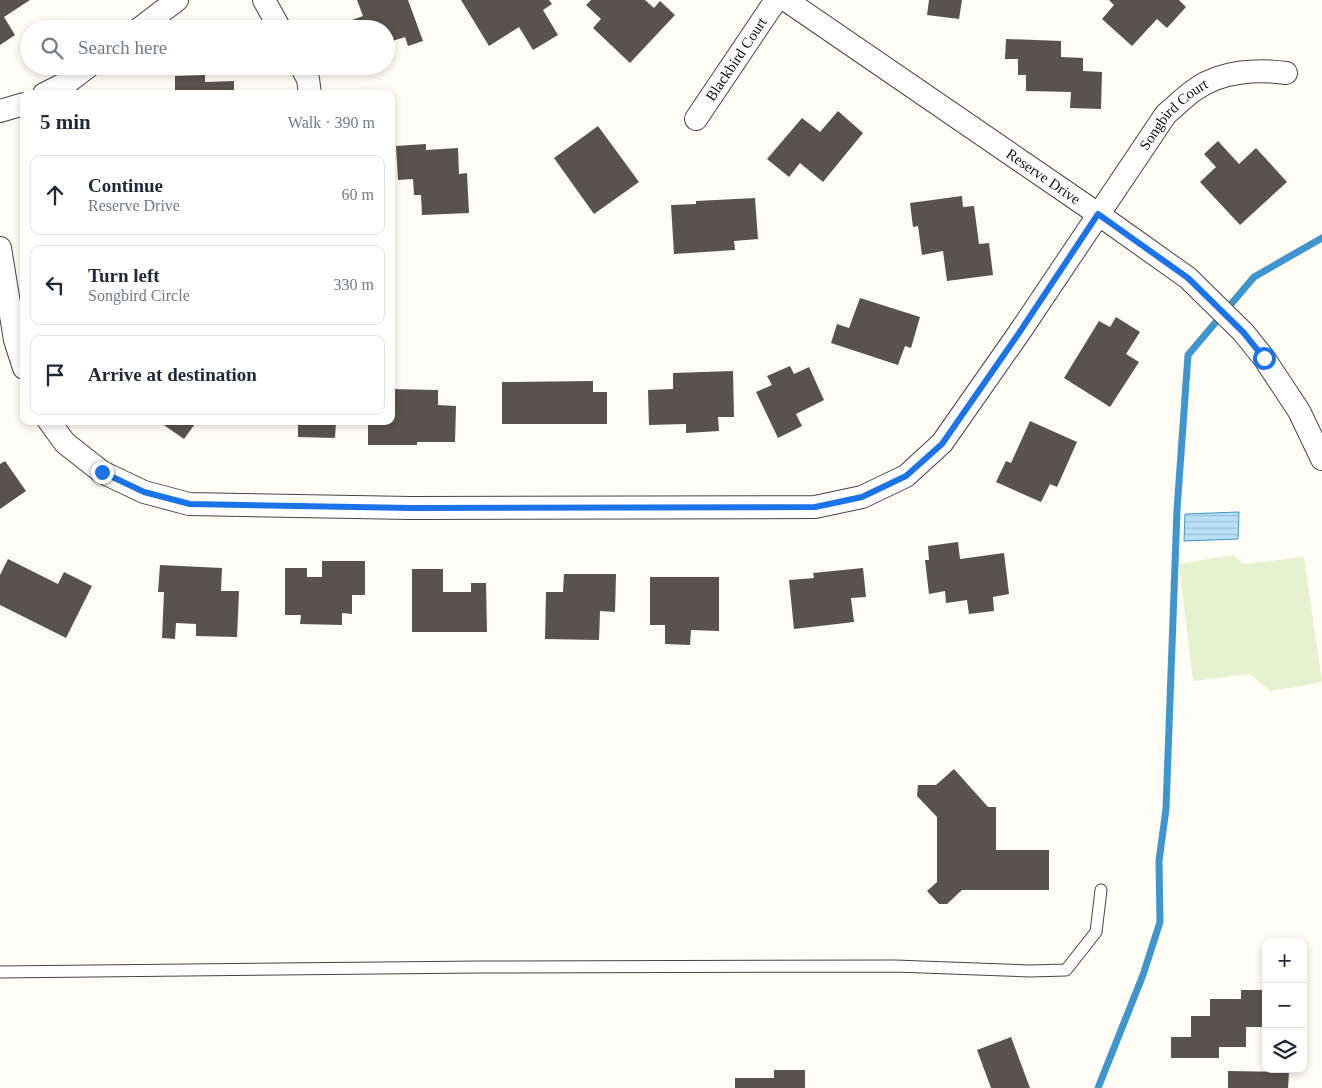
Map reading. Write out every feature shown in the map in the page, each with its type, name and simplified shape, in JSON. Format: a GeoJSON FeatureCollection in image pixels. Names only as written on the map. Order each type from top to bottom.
{"type":"FeatureCollection","features":[{"type":"Feature","properties":{"kind":"street"},"geometry":{"type":"LineString","coordinates":[[151,20],[177,0]]}},
{"type":"Feature","properties":{"kind":"street"},"geometry":{"type":"LineString","coordinates":[[264,0],[275,20]]}},
{"type":"Feature","properties":{"kind":"street","name":"Blackbird Court"},"geometry":{"type":"LineString","coordinates":[[696,119],[776,0]]}},
{"type":"Feature","properties":{"kind":"street","name":"Reserve Drive"},"geometry":{"type":"LineString","coordinates":[[786,0],[1188,278],[1243,332],[1264,358],[1299,410],[1320,448]]}},
{"type":"Feature","properties":{"kind":"street","name":"Songbird Court"},"geometry":{"type":"LineString","coordinates":[[52,425],[65,444],[102,472],[144,492],[190,504],[411,508],[815,507],[862,497],[906,476],[942,444],[1166,114],[1197,88],[1225,76],[1266,70],[1286,73]]}},
{"type":"Feature","properties":{"kind":"street"},"geometry":{"type":"LineString","coordinates":[[52,90],[77,75]]}},
{"type":"Feature","properties":{"kind":"street"},"geometry":{"type":"LineString","coordinates":[[306,75],[309,90]]}},
{"type":"Feature","properties":{"kind":"street"},"geometry":{"type":"LineString","coordinates":[[0,111],[20,105]]}},
{"type":"Feature","properties":{"kind":"street"},"geometry":{"type":"LineString","coordinates":[[0,248],[15,340],[20,356]]}},
{"type":"Feature","properties":{"kind":"lane"},"geometry":{"type":"LineString","coordinates":[[0,972],[480,967],[886,966],[1030,971],[1066,970],[1096,932],[1101,890]]}},
{"type":"Feature","properties":{"kind":"green space"},"geometry":{"type":"Polygon","coordinates":[[[1233,555],[1244,564],[1304,557],[1322,682],[1270,691],[1250,674],[1193,681],[1179,564],[1233,555]]]}},
{"type":"Feature","properties":{"kind":"water"},"geometry":{"type":"Polygon","coordinates":[[[1239,512],[1238,539],[1184,541],[1185,514],[1239,512]]]}},
{"type":"Feature","properties":{"kind":"building"},"geometry":{"type":"Polygon","coordinates":[[[0,0],[30,0],[4,17],[15,35],[0,45],[0,0]]]}},
{"type":"Feature","properties":{"kind":"building"},"geometry":{"type":"Polygon","coordinates":[[[357,0],[408,0],[423,41],[408,46],[405,37],[395,40],[395,20],[352,20],[363,16],[357,0]]]}},
{"type":"Feature","properties":{"kind":"building"},"geometry":{"type":"Polygon","coordinates":[[[461,0],[549,0],[552,4],[543,10],[558,35],[533,50],[519,27],[489,46],[461,0]]]}},
{"type":"Feature","properties":{"kind":"building"},"geometry":{"type":"Polygon","coordinates":[[[591,0],[645,0],[654,8],[660,1],[675,15],[630,63],[593,28],[601,19],[586,5],[591,0]]]}},
{"type":"Feature","properties":{"kind":"building"},"geometry":{"type":"Polygon","coordinates":[[[929,0],[962,0],[959,19],[927,15],[929,0]]]}},
{"type":"Feature","properties":{"kind":"building"},"geometry":{"type":"Polygon","coordinates":[[[1109,0],[1179,0],[1186,7],[1167,28],[1157,19],[1132,46],[1102,19],[1114,5],[1109,0]]]}},
{"type":"Feature","properties":{"kind":"building"},"geometry":{"type":"Polygon","coordinates":[[[1006,39],[1061,41],[1061,57],[1083,58],[1083,71],[1102,72],[1101,109],[1070,108],[1071,92],[1026,91],[1026,75],[1018,75],[1018,59],[1005,59],[1006,39]]]}},
{"type":"Feature","properties":{"kind":"building"},"geometry":{"type":"Polygon","coordinates":[[[205,75],[205,82],[234,81],[234,90],[175,90],[175,76],[205,75]]]}},
{"type":"Feature","properties":{"kind":"building"},"geometry":{"type":"Polygon","coordinates":[[[838,111],[863,133],[823,182],[800,163],[789,177],[767,159],[802,118],[820,132],[838,111]]]}},
{"type":"Feature","properties":{"kind":"building"},"geometry":{"type":"Polygon","coordinates":[[[598,126],[639,182],[594,214],[554,158],[598,126]]]}},
{"type":"Feature","properties":{"kind":"building"},"geometry":{"type":"Polygon","coordinates":[[[1218,141],[1239,164],[1256,148],[1287,182],[1240,225],[1200,182],[1216,167],[1204,154],[1218,141]]]}},
{"type":"Feature","properties":{"kind":"building"},"geometry":{"type":"Polygon","coordinates":[[[426,144],[426,150],[458,148],[459,174],[467,173],[469,213],[422,215],[421,195],[414,195],[413,179],[398,180],[396,146],[426,144]]]}},
{"type":"Feature","properties":{"kind":"building"},"geometry":{"type":"Polygon","coordinates":[[[962,196],[963,207],[974,206],[979,244],[989,243],[993,275],[947,281],[943,251],[922,255],[918,226],[913,227],[910,203],[962,196]]]}},
{"type":"Feature","properties":{"kind":"building"},"geometry":{"type":"Polygon","coordinates":[[[755,198],[758,239],[734,241],[735,250],[674,254],[671,205],[696,204],[696,201],[755,198]]]}},
{"type":"Feature","properties":{"kind":"building"},"geometry":{"type":"Polygon","coordinates":[[[860,298],[920,317],[911,348],[905,346],[898,365],[831,343],[837,324],[849,328],[860,298]]]}},
{"type":"Feature","properties":{"kind":"building"},"geometry":{"type":"Polygon","coordinates":[[[1116,317],[1140,332],[1126,354],[1139,362],[1110,407],[1064,378],[1099,321],[1110,327],[1116,317]]]}},
{"type":"Feature","properties":{"kind":"building"},"geometry":{"type":"Polygon","coordinates":[[[790,366],[794,374],[809,367],[824,400],[796,414],[802,426],[778,438],[756,392],[772,385],[767,376],[790,366]]]}},
{"type":"Feature","properties":{"kind":"building"},"geometry":{"type":"Polygon","coordinates":[[[733,371],[734,417],[718,417],[719,431],[686,433],[686,424],[649,425],[648,390],[673,389],[673,373],[733,371]]]}},
{"type":"Feature","properties":{"kind":"building"},"geometry":{"type":"Polygon","coordinates":[[[593,381],[593,392],[607,392],[607,424],[502,424],[502,382],[593,381]]]}},
{"type":"Feature","properties":{"kind":"building"},"geometry":{"type":"Polygon","coordinates":[[[395,389],[438,390],[438,405],[456,406],[455,442],[417,442],[417,445],[368,445],[368,425],[395,425],[395,389]]]}},
{"type":"Feature","properties":{"kind":"building"},"geometry":{"type":"Polygon","coordinates":[[[1030,421],[1077,442],[1057,487],[1050,484],[1041,502],[996,482],[1006,461],[1011,463],[1030,421]]]}},
{"type":"Feature","properties":{"kind":"building"},"geometry":{"type":"Polygon","coordinates":[[[164,425],[194,425],[184,439],[164,425]]]}},
{"type":"Feature","properties":{"kind":"building"},"geometry":{"type":"Polygon","coordinates":[[[298,425],[336,425],[335,438],[298,437],[298,425]]]}},
{"type":"Feature","properties":{"kind":"building"},"geometry":{"type":"Polygon","coordinates":[[[5,461],[26,491],[0,509],[0,464],[5,461]]]}},
{"type":"Feature","properties":{"kind":"building"},"geometry":{"type":"Polygon","coordinates":[[[958,542],[960,559],[1004,553],[1009,594],[993,597],[994,611],[969,614],[967,600],[946,603],[945,591],[929,594],[925,560],[929,560],[928,546],[958,542]]]}},
{"type":"Feature","properties":{"kind":"building"},"geometry":{"type":"Polygon","coordinates":[[[8,559],[58,584],[64,572],[92,586],[66,638],[0,605],[0,575],[8,559]]]}},
{"type":"Feature","properties":{"kind":"building"},"geometry":{"type":"Polygon","coordinates":[[[322,561],[365,561],[365,595],[352,595],[352,614],[342,613],[342,625],[300,624],[301,615],[285,615],[285,568],[307,568],[307,577],[322,577],[322,561]]]}},
{"type":"Feature","properties":{"kind":"building"},"geometry":{"type":"Polygon","coordinates":[[[160,565],[222,568],[221,591],[239,591],[237,637],[196,636],[196,624],[176,623],[175,639],[162,638],[164,592],[158,592],[160,565]]]}},
{"type":"Feature","properties":{"kind":"building"},"geometry":{"type":"Polygon","coordinates":[[[863,568],[866,597],[851,598],[854,622],[794,629],[789,580],[814,578],[813,573],[863,568]]]}},
{"type":"Feature","properties":{"kind":"building"},"geometry":{"type":"Polygon","coordinates":[[[412,569],[443,569],[443,592],[471,592],[471,583],[486,583],[487,632],[412,632],[412,569]]]}},
{"type":"Feature","properties":{"kind":"building"},"geometry":{"type":"Polygon","coordinates":[[[564,574],[616,574],[615,612],[600,611],[599,640],[545,639],[546,592],[563,592],[564,574]]]}},
{"type":"Feature","properties":{"kind":"building"},"geometry":{"type":"Polygon","coordinates":[[[650,577],[719,577],[719,631],[691,630],[690,645],[665,644],[665,625],[650,625],[650,577]]]}},
{"type":"Feature","properties":{"kind":"building"},"geometry":{"type":"Polygon","coordinates":[[[954,769],[988,807],[996,807],[996,850],[1049,850],[1049,890],[962,890],[947,904],[939,904],[927,891],[937,882],[937,817],[917,796],[918,785],[936,785],[954,769]]]}},
{"type":"Feature","properties":{"kind":"building"},"geometry":{"type":"Polygon","coordinates":[[[1241,990],[1262,990],[1262,1027],[1246,1027],[1246,1047],[1219,1047],[1219,1058],[1171,1058],[1171,1037],[1191,1037],[1191,1016],[1210,1016],[1210,999],[1241,999],[1241,990]]]}},
{"type":"Feature","properties":{"kind":"building"},"geometry":{"type":"Polygon","coordinates":[[[1011,1037],[1030,1088],[991,1088],[977,1050],[1011,1037]]]}},
{"type":"Feature","properties":{"kind":"building"},"geometry":{"type":"Polygon","coordinates":[[[774,1070],[805,1070],[805,1088],[735,1088],[735,1078],[774,1078],[774,1070]]]}},
{"type":"Feature","properties":{"kind":"building"},"geometry":{"type":"Polygon","coordinates":[[[1228,1071],[1289,1073],[1288,1088],[1228,1088],[1228,1071]]]}},
{"type":"Feature","properties":{"kind":"waterway"},"geometry":{"type":"LineString","coordinates":[[1232,303],[1254,277],[1322,238]]}},
{"type":"Feature","properties":{"kind":"waterway"},"geometry":{"type":"LineString","coordinates":[[1098,1088],[1143,975],[1160,922],[1159,861],[1166,809],[1177,510],[1188,355],[1215,323]]}},
{"type":"Feature","properties":{"kind":"route"},"geometry":{"type":"LineString","coordinates":[[102,472],[144,492],[190,504],[411,508],[815,507],[862,497],[906,476],[942,444],[1098,214],[1188,278],[1243,332],[1264,358]]}}]}
